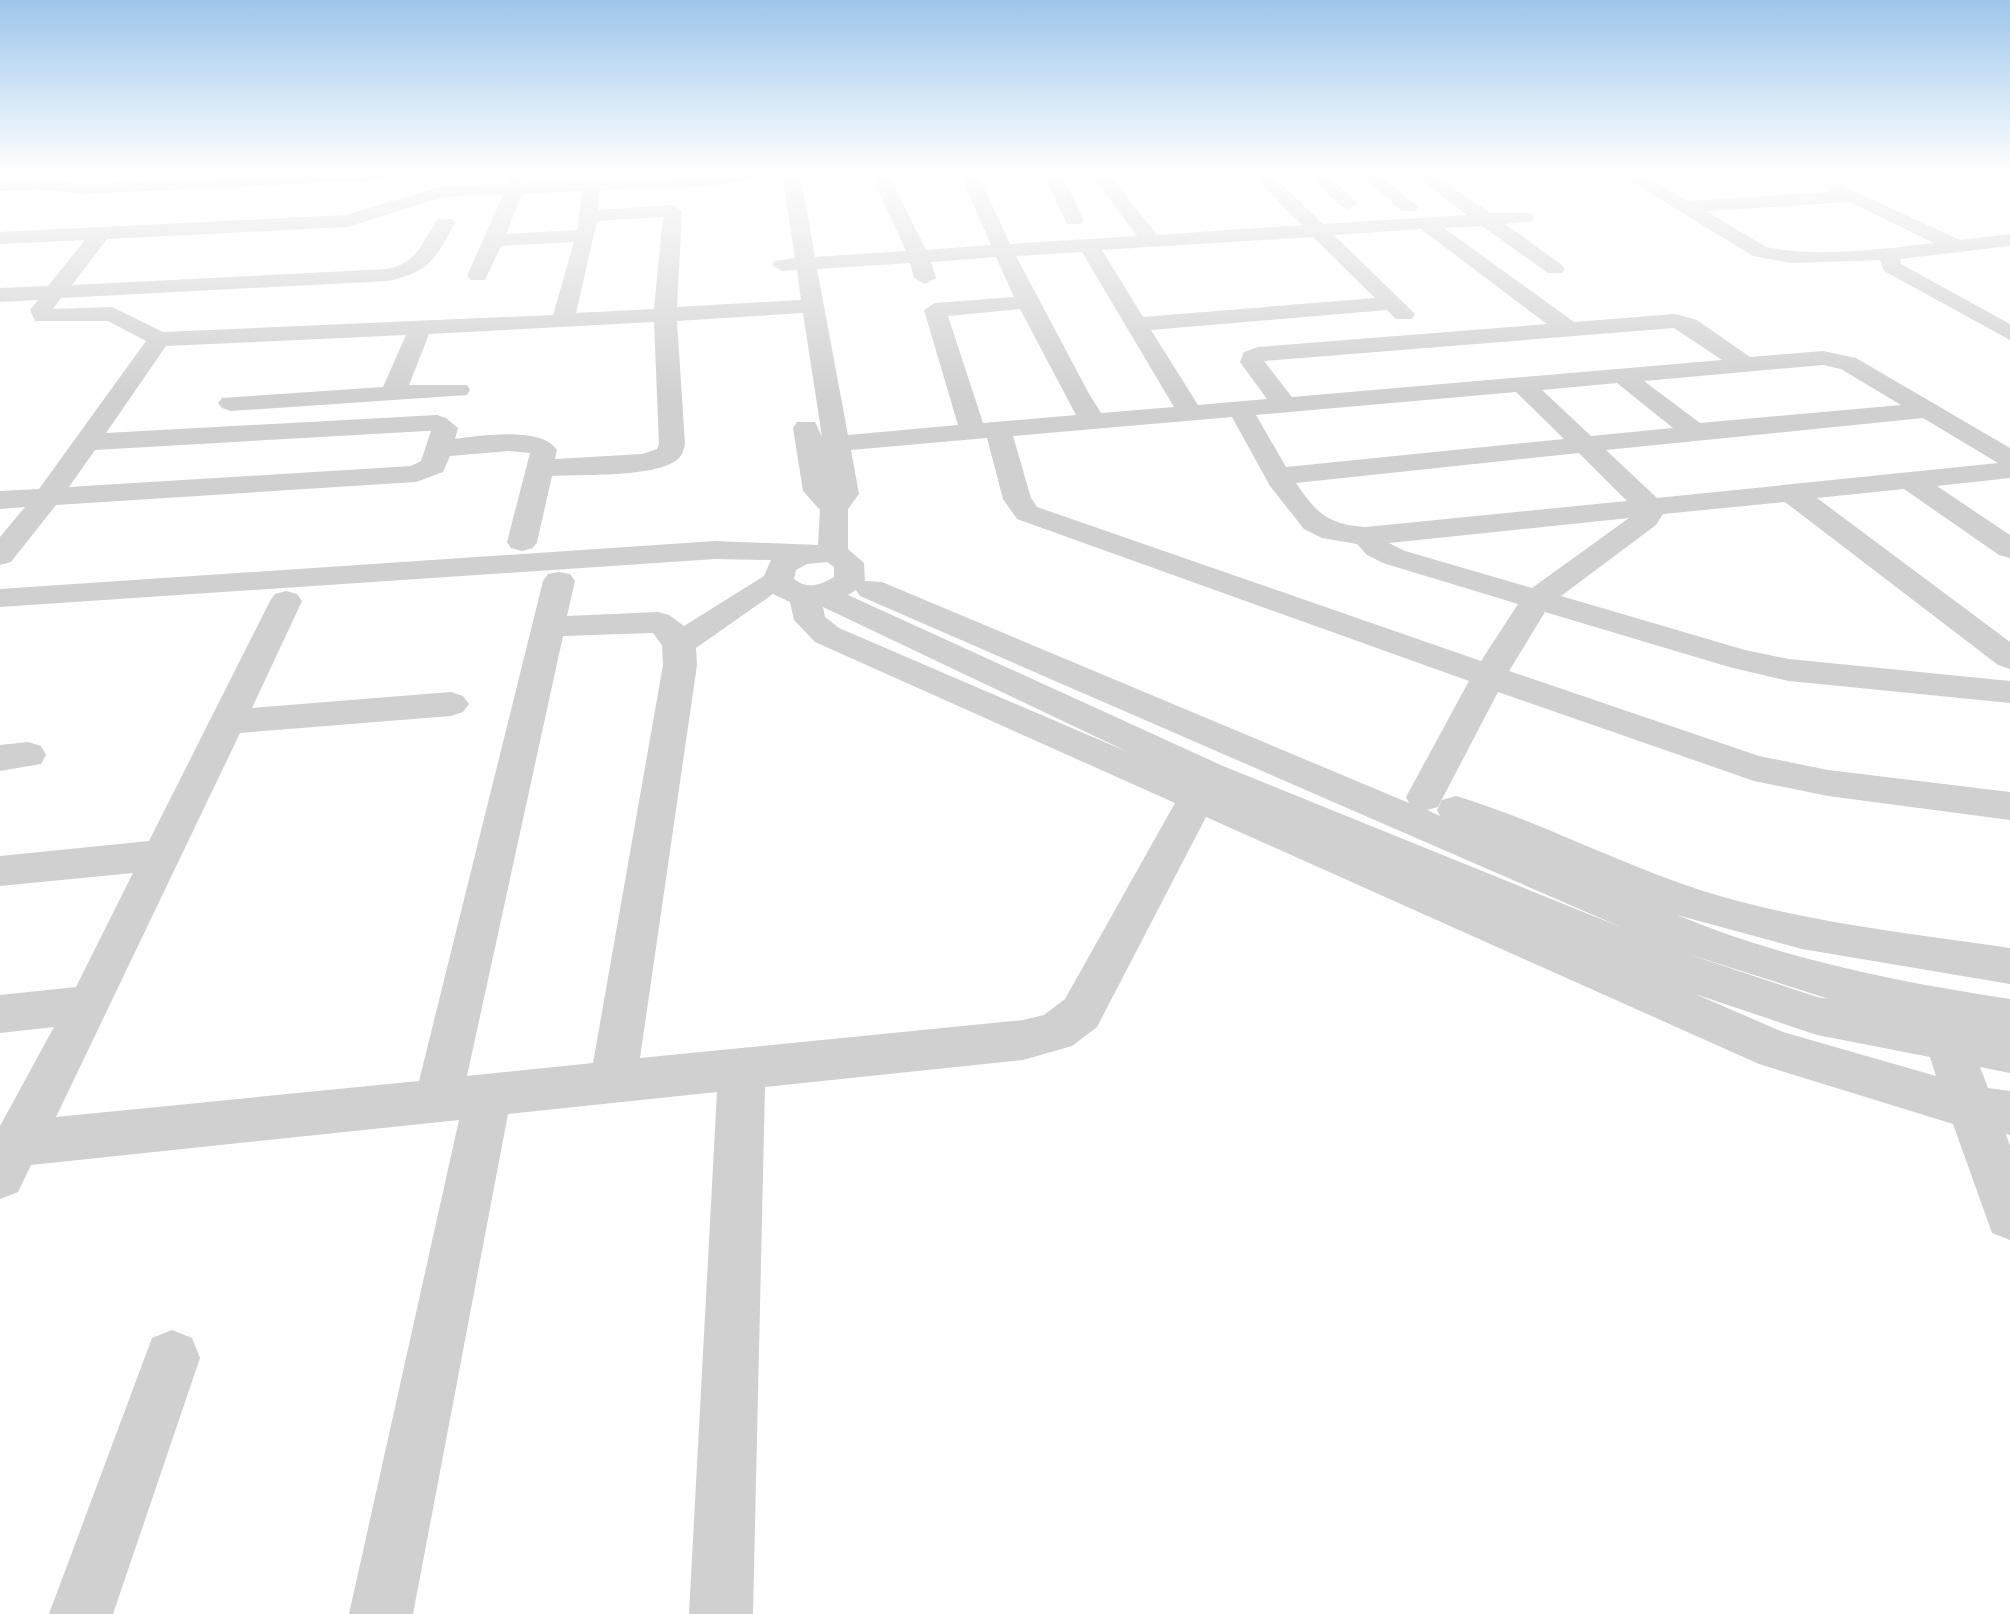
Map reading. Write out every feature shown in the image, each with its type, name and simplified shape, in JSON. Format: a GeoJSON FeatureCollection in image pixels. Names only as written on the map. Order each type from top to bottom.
{"type":"FeatureCollection","features":[{"type":"Feature","properties":{"kind":"street"},"geometry":{"type":"LineString","coordinates":[[79,249],[74,265],[41,310],[32,317],[112,314],[159,327],[420,328],[812,306]]}},
{"type":"Feature","properties":{"kind":"street"},"geometry":{"type":"LineString","coordinates":[[405,250],[423,249]]}},
{"type":"Feature","properties":{"kind":"street"},"geometry":{"type":"LineString","coordinates":[[0,295],[388,275],[416,268],[431,249]]}},
{"type":"Feature","properties":{"kind":"street"},"geometry":{"type":"LineString","coordinates":[[478,276],[489,249]]}},
{"type":"Feature","properties":{"kind":"street"},"geometry":{"type":"LineString","coordinates":[[563,321],[581,249]]}},
{"type":"Feature","properties":{"kind":"street"},"geometry":{"type":"LineString","coordinates":[[541,468],[646,462],[668,454],[672,444],[665,315],[670,249]]}},
{"type":"Feature","properties":{"kind":"street"},"geometry":{"type":"LineString","coordinates":[[789,249],[793,264],[812,306],[834,444],[845,494],[834,515],[816,581],[810,620],[827,635],[1203,786],[1723,987],[1816,1016],[1941,1026],[2010,1018]]}},
{"type":"Feature","properties":{"kind":"street"},"geometry":{"type":"LineString","coordinates":[[791,332],[787,307],[793,249]]}},
{"type":"Feature","properties":{"kind":"street"},"geometry":{"type":"LineString","coordinates":[[915,249],[935,310],[985,432],[1017,499],[1027,513],[1048,523],[1488,678],[1754,768],[1828,783],[2010,806]]}},
{"type":"Feature","properties":{"kind":"street"},"geometry":{"type":"LineString","coordinates":[[793,264],[1041,249]]}},
{"type":"Feature","properties":{"kind":"street"},"geometry":{"type":"LineString","coordinates":[[1091,249],[1191,413]]}},
{"type":"Feature","properties":{"kind":"street"},"geometry":{"type":"LineString","coordinates":[[1339,249],[1431,340]]}},
{"type":"Feature","properties":{"kind":"street"},"geometry":{"type":"LineString","coordinates":[[1463,249],[1567,328]]}},
{"type":"Feature","properties":{"kind":"street"},"geometry":{"type":"LineString","coordinates":[[1526,249],[1555,269]]}},
{"type":"Feature","properties":{"kind":"street"},"geometry":{"type":"LineString","coordinates":[[1741,249],[1758,262]]}},
{"type":"Feature","properties":{"kind":"street"},"geometry":{"type":"LineString","coordinates":[[1724,254],[1758,262],[1778,271],[1788,258],[1889,254],[1919,249]]}},
{"type":"Feature","properties":{"kind":"street"},"geometry":{"type":"LineString","coordinates":[[1003,252],[1093,422]]}},
{"type":"Feature","properties":{"kind":"street"},"geometry":{"type":"LineString","coordinates":[[1889,254],[1891,267],[2010,333]]}},
{"type":"Feature","properties":{"kind":"street"},"geometry":{"type":"LineString","coordinates":[[50,266],[100,264]]}},
{"type":"Feature","properties":{"kind":"street"},"geometry":{"type":"LineString","coordinates":[[935,310],[1028,302]]}},
{"type":"Feature","properties":{"kind":"street"},"geometry":{"type":"LineString","coordinates":[[1137,324],[1394,303]]}},
{"type":"Feature","properties":{"kind":"street"},"geometry":{"type":"LineString","coordinates":[[1285,405],[1252,362],[1252,357],[1269,352],[1567,328],[1682,322],[1747,366]]}},
{"type":"Feature","properties":{"kind":"street"},"geometry":{"type":"LineString","coordinates":[[0,556],[48,497],[87,442],[159,327]]}},
{"type":"Feature","properties":{"kind":"street"},"geometry":{"type":"LineString","coordinates":[[393,393],[420,328]]}},
{"type":"Feature","properties":{"kind":"street"},"geometry":{"type":"LineString","coordinates":[[1359,345],[1408,395]]}},
{"type":"Feature","properties":{"kind":"street"},"geometry":{"type":"LineString","coordinates":[[809,446],[1836,359],[1848,363],[2010,459]]}},
{"type":"Feature","properties":{"kind":"street"},"geometry":{"type":"LineString","coordinates":[[1624,377],[1694,431],[1707,432]]}},
{"type":"Feature","properties":{"kind":"street"},"geometry":{"type":"LineString","coordinates":[[1524,386],[1652,509]]}},
{"type":"Feature","properties":{"kind":"street"},"geometry":{"type":"LineString","coordinates":[[231,403],[458,390]]}},
{"type":"Feature","properties":{"kind":"street"},"geometry":{"type":"LineString","coordinates":[[803,408],[817,491],[834,515]]}},
{"type":"Feature","properties":{"kind":"street"},"geometry":{"type":"LineString","coordinates":[[1240,409],[1301,510],[1316,525],[1339,533],[1366,536],[1652,509],[2010,470]]}},
{"type":"Feature","properties":{"kind":"street"},"geometry":{"type":"LineString","coordinates":[[1280,476],[1929,410]]}},
{"type":"Feature","properties":{"kind":"street"},"geometry":{"type":"LineString","coordinates":[[0,500],[416,474],[433,466],[445,428],[437,423],[87,442]]}},
{"type":"Feature","properties":{"kind":"street"},"geometry":{"type":"LineString","coordinates":[[439,449],[537,444],[544,450],[522,542]]}},
{"type":"Feature","properties":{"kind":"street"},"geometry":{"type":"LineString","coordinates":[[1911,481],[2010,549]]}},
{"type":"Feature","properties":{"kind":"street"},"geometry":{"type":"LineString","coordinates":[[1793,494],[2010,658]]}},
{"type":"Feature","properties":{"kind":"street"},"geometry":{"type":"LineString","coordinates":[[1425,797],[1488,678],[1537,599],[1646,519],[1652,509]]}},
{"type":"Feature","properties":{"kind":"street"},"geometry":{"type":"LineString","coordinates":[[767,551],[809,538],[834,515]]}},
{"type":"Feature","properties":{"kind":"street"},"geometry":{"type":"LineString","coordinates":[[0,573],[699,531],[716,540],[715,550]]}},
{"type":"Feature","properties":{"kind":"street"},"geometry":{"type":"LineString","coordinates":[[1366,536],[1378,549],[1394,557],[1741,660],[1790,670],[2010,692]]}},
{"type":"Feature","properties":{"kind":"street"},"geometry":{"type":"LineString","coordinates":[[0,598],[715,550],[800,555],[816,581],[1677,933],[2010,1053]]}},
{"type":"Feature","properties":{"kind":"street"},"geometry":{"type":"LineString","coordinates":[[0,622],[681,571],[920,590],[1656,891],[1734,916],[1819,937],[2010,966]]}},
{"type":"Feature","properties":{"kind":"street"},"geometry":{"type":"LineString","coordinates":[[381,1614],[463,1098],[559,581]]}},
{"type":"Feature","properties":{"kind":"street"},"geometry":{"type":"LineString","coordinates":[[681,643],[816,581]]}},
{"type":"Feature","properties":{"kind":"street"},"geometry":{"type":"LineString","coordinates":[[8,1160],[90,1004],[286,601]]}},
{"type":"Feature","properties":{"kind":"street"},"geometry":{"type":"LineString","coordinates":[[550,627],[658,622],[671,629],[681,643],[680,665],[613,1082]]}},
{"type":"Feature","properties":{"kind":"street"},"geometry":{"type":"LineString","coordinates":[[227,722],[451,704]]}},
{"type":"Feature","properties":{"kind":"street"},"geometry":{"type":"LineString","coordinates":[[8,1160],[463,1098],[1023,1040],[1056,1032],[1081,1013],[1203,786]]}},
{"type":"Feature","properties":{"kind":"street"},"geometry":{"type":"LineString","coordinates":[[1203,786],[1775,1050],[1991,1110]]}},
{"type":"Feature","properties":{"kind":"street"},"geometry":{"type":"LineString","coordinates":[[0,871],[162,855]]}},
{"type":"Feature","properties":{"kind":"street"},"geometry":{"type":"LineString","coordinates":[[0,1014],[90,1004]]}},
{"type":"Feature","properties":{"kind":"street"},"geometry":{"type":"LineString","coordinates":[[1941,1026],[1991,1110],[2010,1215]]}},
{"type":"Feature","properties":{"kind":"street"},"geometry":{"type":"LineString","coordinates":[[721,1614],[742,1067]]}},
{"type":"Feature","properties":{"kind":"street"},"geometry":{"type":"LineString","coordinates":[[81,1614],[172,1358]]}}]}
